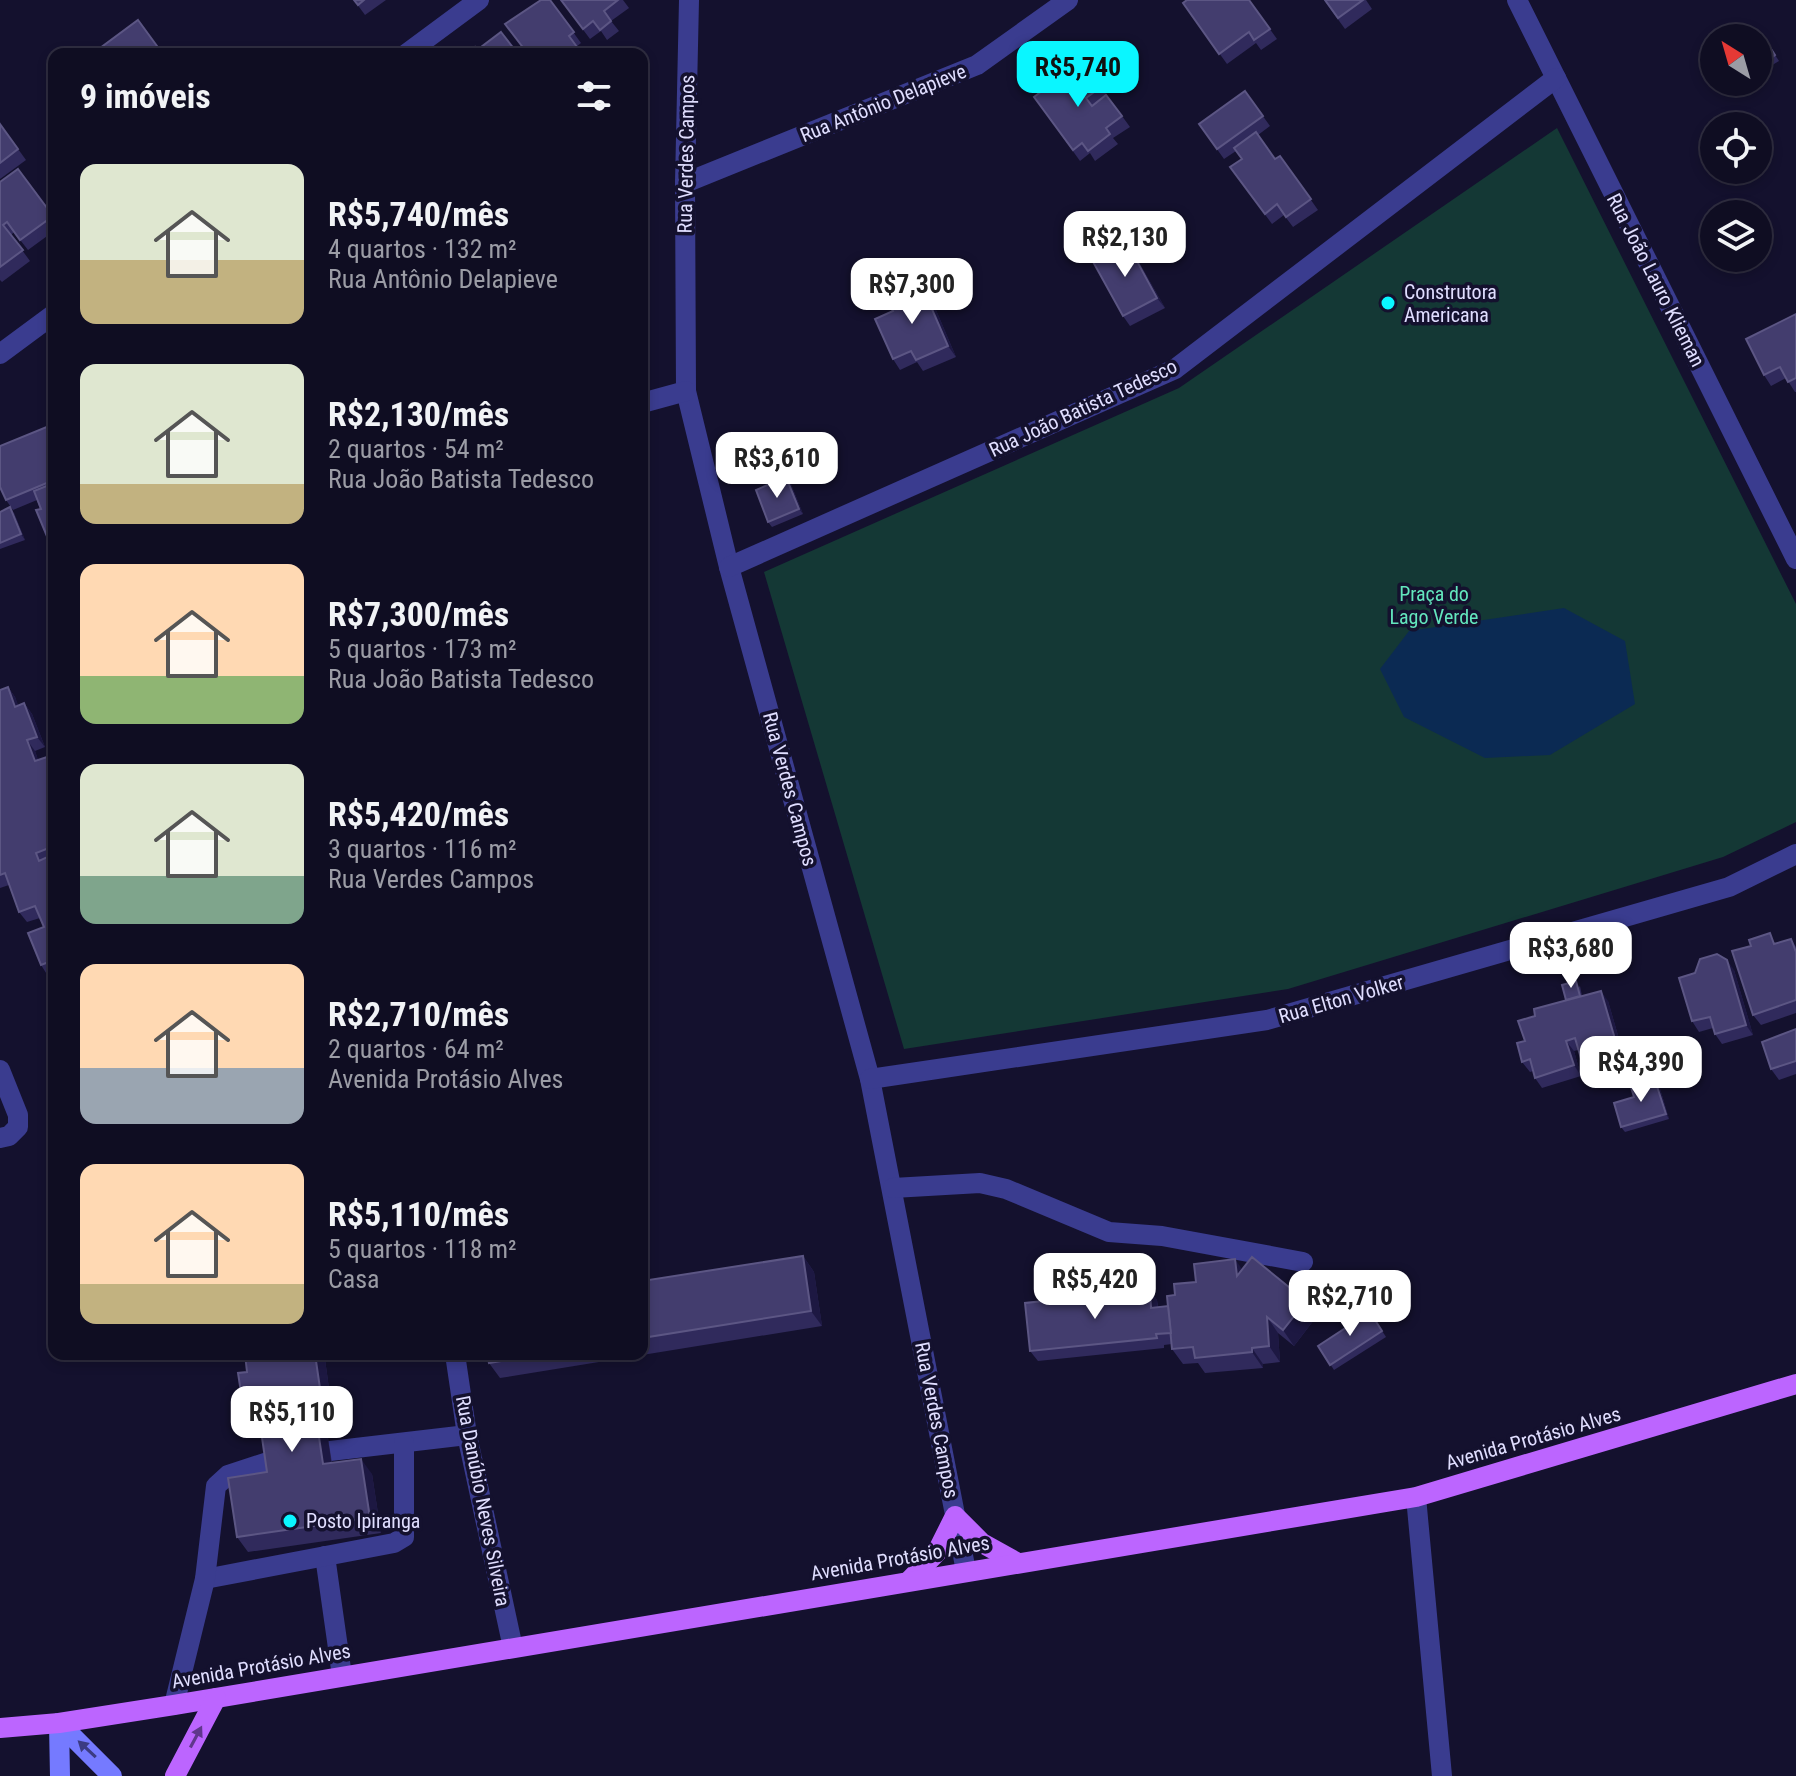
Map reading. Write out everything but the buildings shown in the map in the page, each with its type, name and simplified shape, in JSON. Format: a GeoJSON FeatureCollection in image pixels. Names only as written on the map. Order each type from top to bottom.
{"type":"FeatureCollection","features":[{"type":"Feature","properties":{"kind":"main road","name":"Avenida Protásio Alves"},"geometry":{"type":"LineString","coordinates":[[0,1728],[59,1723],[174,1705],[1416,1497],[1796,1384]]}},
{"type":"Feature","properties":{"kind":"main road"},"geometry":{"type":"LineString","coordinates":[[909,1581],[937,1552],[955,1516],[982,1543],[1018,1563]]}},
{"type":"Feature","properties":{"kind":"main road"},"geometry":{"type":"LineString","coordinates":[[175,1776],[216,1698]]}},
{"type":"Feature","properties":{"kind":"main road"},"geometry":{"type":"LineString","coordinates":[[59,1723],[60,1776]]}},
{"type":"Feature","properties":{"kind":"main road"},"geometry":{"type":"LineString","coordinates":[[59,1723],[112,1776]]}},
{"type":"Feature","properties":{"kind":"street"},"geometry":{"type":"LineString","coordinates":[[414,48],[479,0]]}},
{"type":"Feature","properties":{"kind":"street","name":"Rua Verdes Campos"},"geometry":{"type":"LineString","coordinates":[[689,0],[685,183],[686,391],[729,567],[870,1079],[966,1571]]}},
{"type":"Feature","properties":{"kind":"street","name":"Rua Antônio Delapieve"},"geometry":{"type":"LineString","coordinates":[[685,183],[977,65],[1068,0]]}},
{"type":"Feature","properties":{"kind":"street","name":"Rua João Lauro Klieman"},"geometry":{"type":"LineString","coordinates":[[1517,0],[1796,559]]}},
{"type":"Feature","properties":{"kind":"street","name":"Rua João Batista Tedesco"},"geometry":{"type":"LineString","coordinates":[[729,567],[1175,369],[1556,78]]}},
{"type":"Feature","properties":{"kind":"street"},"geometry":{"type":"LineString","coordinates":[[0,354],[48,318]]}},
{"type":"Feature","properties":{"kind":"street"},"geometry":{"type":"LineString","coordinates":[[648,401],[686,391]]}},
{"type":"Feature","properties":{"kind":"street","name":"Rua Elton Volker"},"geometry":{"type":"LineString","coordinates":[[870,1079],[1267,1020],[1729,887],[1796,854]]}},
{"type":"Feature","properties":{"kind":"street"},"geometry":{"type":"LineString","coordinates":[[0,1070],[18,1115],[18,1127],[9,1136],[0,1138]]}},
{"type":"Feature","properties":{"kind":"street"},"geometry":{"type":"LineString","coordinates":[[893,1188],[980,1183],[1006,1189],[1109,1232],[1162,1236],[1303,1262]]}},
{"type":"Feature","properties":{"kind":"street","name":"Rua Danúbio Neves Silveira"},"geometry":{"type":"LineString","coordinates":[[456,1360],[467,1435],[513,1648]]}},
{"type":"Feature","properties":{"kind":"street"},"geometry":{"type":"LineString","coordinates":[[330,1451],[467,1435]]}},
{"type":"Feature","properties":{"kind":"street"},"geometry":{"type":"LineString","coordinates":[[205,1579],[394,1543],[404,1537],[404,1443]]}},
{"type":"Feature","properties":{"kind":"street"},"geometry":{"type":"LineString","coordinates":[[174,1705],[205,1579],[216,1486],[228,1475],[274,1460]]}},
{"type":"Feature","properties":{"kind":"street"},"geometry":{"type":"LineString","coordinates":[[1416,1497],[1442,1776]]}},
{"type":"Feature","properties":{"kind":"street"},"geometry":{"type":"LineString","coordinates":[[325,1556],[342,1676]]}},
{"type":"Feature","properties":{"kind":"green space","name":"Praça do Lago Verde"},"geometry":{"type":"Polygon","coordinates":[[[1557,128],[1796,604],[1796,822],[1723,857],[1288,989],[904,1049],[764,572],[1179,388],[1557,128]]]}},
{"type":"Feature","properties":{"kind":"water"},"geometry":{"type":"Polygon","coordinates":[[[1564,608],[1625,641],[1635,704],[1550,755],[1485,758],[1404,717],[1380,669],[1409,631],[1564,608]]]}},
{"type":"Feature","properties":{"kind":"place","name":"Construtora Americana"},"geometry":{"type":"Point","coordinates":[1388,303]}},
{"type":"Feature","properties":{"kind":"place","name":"Posto Ipiranga"},"geometry":{"type":"Point","coordinates":[290,1521]}}]}
